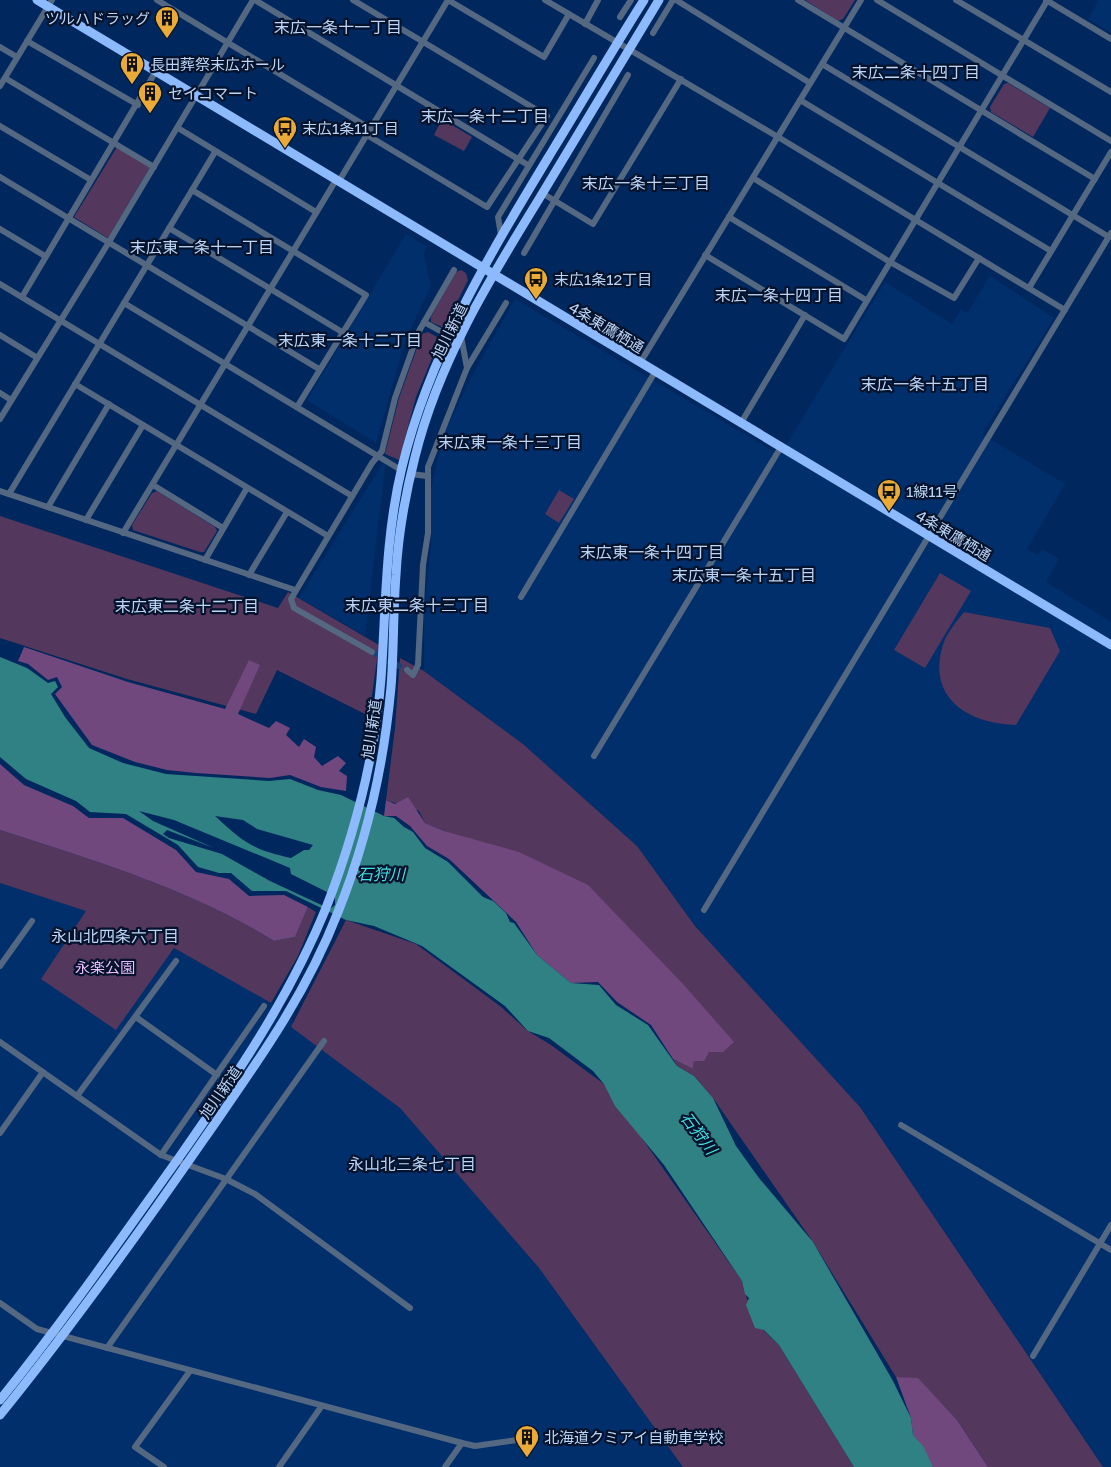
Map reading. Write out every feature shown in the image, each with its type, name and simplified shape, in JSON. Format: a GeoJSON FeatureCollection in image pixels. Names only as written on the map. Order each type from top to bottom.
{"type":"FeatureCollection","features":[{"type":"Feature","properties":{"kind":"highway","name":"4条東鷹栖通"},"geometry":{"type":"LineString","coordinates":[[38,0],[50,3],[156,72],[1111,646]]}},
{"type":"Feature","properties":{"kind":"highway","name":"旭川新道"},"geometry":{"type":"LineString","coordinates":[[0,1415],[63,1336],[186,1165],[281,1028],[299,997],[338,914],[359,852],[379,773],[390,693],[396,572],[403,514],[411,474],[436,390],[461,335],[494,274],[659,0]]}},
{"type":"Feature","properties":{"kind":"highway","name":"旭川新道"},"geometry":{"type":"LineString","coordinates":[[0,1400],[53,1334],[176,1162],[271,1021],[288,991],[327,906],[347,846],[363,786],[380,688],[386,566],[401,470],[425,391],[449,336],[501,235],[642,4]]}},
{"type":"Feature","properties":{"kind":"street"},"geometry":{"type":"LineString","coordinates":[[157,0],[487,206],[547,116],[353,0]]}},
{"type":"Feature","properties":{"kind":"street"},"geometry":{"type":"LineString","coordinates":[[0,419],[254,0],[528,164]]}},
{"type":"Feature","properties":{"kind":"street"},"geometry":{"type":"LineString","coordinates":[[124,533],[316,212],[369,132],[448,0],[544,57],[569,14]]}},
{"type":"Feature","properties":{"kind":"street"},"geometry":{"type":"LineString","coordinates":[[545,0],[681,79],[1065,310]]}},
{"type":"Feature","properties":{"kind":"street"},"geometry":{"type":"LineString","coordinates":[[584,24],[598,0]]}},
{"type":"Feature","properties":{"kind":"street"},"geometry":{"type":"LineString","coordinates":[[798,0],[1095,179]]}},
{"type":"Feature","properties":{"kind":"street"},"geometry":{"type":"LineString","coordinates":[[640,363],[861,0]]}},
{"type":"Feature","properties":{"kind":"street"},"geometry":{"type":"LineString","coordinates":[[877,0],[1111,141]]}},
{"type":"Feature","properties":{"kind":"street"},"geometry":{"type":"LineString","coordinates":[[956,0],[1111,92]]}},
{"type":"Feature","properties":{"kind":"street"},"geometry":{"type":"LineString","coordinates":[[705,255],[844,338],[1024,41],[1046,0],[1111,39]]}},
{"type":"Feature","properties":{"kind":"street"},"geometry":{"type":"LineString","coordinates":[[620,17],[630,1],[642,4]]}},
{"type":"Feature","properties":{"kind":"street"},"geometry":{"type":"LineString","coordinates":[[653,33],[671,1],[810,83]]}},
{"type":"Feature","properties":{"kind":"street"},"geometry":{"type":"LineString","coordinates":[[0,86],[50,3]]}},
{"type":"Feature","properties":{"kind":"street"},"geometry":{"type":"LineString","coordinates":[[27,41],[138,104]]}},
{"type":"Feature","properties":{"kind":"street"},"geometry":{"type":"LineString","coordinates":[[0,47],[17,57]]}},
{"type":"Feature","properties":{"kind":"street"},"geometry":{"type":"LineString","coordinates":[[501,235],[498,217],[528,164],[594,58]]}},
{"type":"Feature","properties":{"kind":"street"},"geometry":{"type":"LineString","coordinates":[[704,910],[1110,235],[1073,215],[822,64]]}},
{"type":"Feature","properties":{"kind":"street"},"geometry":{"type":"LineString","coordinates":[[22,297],[156,72]]}},
{"type":"Feature","properties":{"kind":"street"},"geometry":{"type":"LineString","coordinates":[[524,253],[628,76]]}},
{"type":"Feature","properties":{"kind":"street"},"geometry":{"type":"LineString","coordinates":[[5,78],[154,166]]}},
{"type":"Feature","properties":{"kind":"street"},"geometry":{"type":"LineString","coordinates":[[542,193],[593,224],[681,79]]}},
{"type":"Feature","properties":{"kind":"street"},"geometry":{"type":"LineString","coordinates":[[608,85],[619,92]]}},
{"type":"Feature","properties":{"kind":"street"},"geometry":{"type":"LineString","coordinates":[[800,100],[1051,251]]}},
{"type":"Feature","properties":{"kind":"street"},"geometry":{"type":"LineString","coordinates":[[0,126],[91,180]]}},
{"type":"Feature","properties":{"kind":"street"},"geometry":{"type":"LineString","coordinates":[[178,128],[316,212]]}},
{"type":"Feature","properties":{"kind":"street"},"geometry":{"type":"LineString","coordinates":[[9,494],[215,152]]}},
{"type":"Feature","properties":{"kind":"street"},"geometry":{"type":"LineString","coordinates":[[1029,288],[1111,152]]}},
{"type":"Feature","properties":{"kind":"street"},"geometry":{"type":"LineString","coordinates":[[0,177],[319,369]]}},
{"type":"Feature","properties":{"kind":"street"},"geometry":{"type":"LineString","coordinates":[[753,178],[890,262],[954,298],[979,258]]}},
{"type":"Feature","properties":{"kind":"street"},"geometry":{"type":"LineString","coordinates":[[192,190],[366,295],[297,407]]}},
{"type":"Feature","properties":{"kind":"street"},"geometry":{"type":"LineString","coordinates":[[728,217],[866,300]]}},
{"type":"Feature","properties":{"kind":"street"},"geometry":{"type":"LineString","coordinates":[[169,228],[342,332]]}},
{"type":"Feature","properties":{"kind":"street"},"geometry":{"type":"LineString","coordinates":[[0,229],[45,256]]}},
{"type":"Feature","properties":{"kind":"street"},"geometry":{"type":"LineString","coordinates":[[372,652],[294,608],[291,599],[352,496],[382,451],[404,368],[424,322],[454,270]]}},
{"type":"Feature","properties":{"kind":"street"},"geometry":{"type":"LineString","coordinates":[[0,284],[352,496]]}},
{"type":"Feature","properties":{"kind":"street"},"geometry":{"type":"LineString","coordinates":[[124,303],[401,470]]}},
{"type":"Feature","properties":{"kind":"street"},"geometry":{"type":"LineString","coordinates":[[407,670],[413,675],[418,665],[423,565],[428,533],[428,467],[467,368],[506,303]]}},
{"type":"Feature","properties":{"kind":"street"},"geometry":{"type":"LineString","coordinates":[[741,423],[805,315]]}},
{"type":"Feature","properties":{"kind":"street"},"geometry":{"type":"LineString","coordinates":[[424,322],[449,336]]}},
{"type":"Feature","properties":{"kind":"street"},"geometry":{"type":"LineString","coordinates":[[0,335],[36,357]]}},
{"type":"Feature","properties":{"kind":"street"},"geometry":{"type":"LineString","coordinates":[[461,335],[467,368]]}},
{"type":"Feature","properties":{"kind":"street"},"geometry":{"type":"LineString","coordinates":[[520,596],[655,372]]}},
{"type":"Feature","properties":{"kind":"street"},"geometry":{"type":"LineString","coordinates":[[75,384],[328,536]]}},
{"type":"Feature","properties":{"kind":"street"},"geometry":{"type":"LineString","coordinates":[[0,393],[11,400]]}},
{"type":"Feature","properties":{"kind":"street"},"geometry":{"type":"LineString","coordinates":[[48,507],[109,404]]}},
{"type":"Feature","properties":{"kind":"street"},"geometry":{"type":"LineString","coordinates":[[86,520],[143,424]]}},
{"type":"Feature","properties":{"kind":"street"},"geometry":{"type":"LineString","coordinates":[[594,756],[781,447]]}},
{"type":"Feature","properties":{"kind":"street"},"geometry":{"type":"LineString","coordinates":[[411,474],[427,476]]}},
{"type":"Feature","properties":{"kind":"street"},"geometry":{"type":"LineString","coordinates":[[153,485],[223,528]]}},
{"type":"Feature","properties":{"kind":"street"},"geometry":{"type":"LineString","coordinates":[[205,560],[247,488]]}},
{"type":"Feature","properties":{"kind":"street"},"geometry":{"type":"LineString","coordinates":[[0,491],[296,590]]}},
{"type":"Feature","properties":{"kind":"street"},"geometry":{"type":"LineString","coordinates":[[249,575],[286,512]]}},
{"type":"Feature","properties":{"kind":"street"},"geometry":{"type":"LineString","coordinates":[[0,966],[32,921]]}},
{"type":"Feature","properties":{"kind":"street"},"geometry":{"type":"LineString","coordinates":[[77,1096],[176,961]]}},
{"type":"Feature","properties":{"kind":"street"},"geometry":{"type":"LineString","coordinates":[[161,1155],[264,1006]]}},
{"type":"Feature","properties":{"kind":"street"},"geometry":{"type":"LineString","coordinates":[[136,1017],[217,1076]]}},
{"type":"Feature","properties":{"kind":"street"},"geometry":{"type":"LineString","coordinates":[[107,1348],[324,1041]]}},
{"type":"Feature","properties":{"kind":"street"},"geometry":{"type":"LineString","coordinates":[[0,1042],[161,1155],[226,1179],[255,1194],[410,1308]]}},
{"type":"Feature","properties":{"kind":"street"},"geometry":{"type":"LineString","coordinates":[[0,1134],[43,1072]]}},
{"type":"Feature","properties":{"kind":"street"},"geometry":{"type":"LineString","coordinates":[[901,1124],[1111,1250]]}},
{"type":"Feature","properties":{"kind":"street"},"geometry":{"type":"LineString","coordinates":[[1033,1356],[1111,1225]]}},
{"type":"Feature","properties":{"kind":"street"},"geometry":{"type":"LineString","coordinates":[[0,1303],[37,1329],[53,1334],[462,1443],[475,1446],[531,1438]]}},
{"type":"Feature","properties":{"kind":"street"},"geometry":{"type":"LineString","coordinates":[[164,1467],[135,1447],[190,1371]]}},
{"type":"Feature","properties":{"kind":"street"},"geometry":{"type":"LineString","coordinates":[[279,1467],[322,1407]]}},
{"type":"Feature","properties":{"kind":"street"},"geometry":{"type":"LineString","coordinates":[[445,1467],[462,1443]]}},
{"type":"Feature","properties":{"kind":"shaded area"},"geometry":{"type":"Polygon","coordinates":[[[1099,0],[1111,0],[1111,33],[1088,19],[1099,0]]]}},
{"type":"Feature","properties":{"kind":"shaded area"},"geometry":{"type":"Polygon","coordinates":[[[406,234],[426,246],[424,254],[431,286],[405,341],[376,443],[307,400],[406,234]]]}},
{"type":"Feature","properties":{"kind":"shaded area"},"geometry":{"type":"Polygon","coordinates":[[[990,276],[1054,318],[982,434],[1065,484],[1027,549],[1038,555],[1042,549],[1059,559],[1046,582],[1111,622],[1111,1467],[1103,1467],[860,1107],[695,926],[637,846],[523,744],[424,671],[424,610],[431,547],[431,490],[442,438],[466,387],[515,299],[780,455],[885,282],[952,324],[961,310],[967,313],[990,276]]]}},
{"type":"Feature","properties":{"kind":"shaded area"},"geometry":{"type":"Polygon","coordinates":[[[386,458],[365,636],[299,598],[386,458]]]}},
{"type":"Feature","properties":{"kind":"shaded area"},"geometry":{"type":"Polygon","coordinates":[[[24,647],[128,682],[225,709],[249,660],[260,665],[238,714],[269,728],[276,721],[290,728],[286,735],[299,747],[304,739],[316,747],[314,757],[322,766],[338,756],[346,763],[339,771],[347,776],[346,791],[321,787],[290,775],[270,778],[167,770],[135,762],[92,745],[55,694],[62,687],[57,677],[48,680],[28,664],[18,661],[24,647]]]}},
{"type":"Feature","properties":{"kind":"shaded area"},"geometry":{"type":"Polygon","coordinates":[[[0,764],[24,785],[73,806],[89,818],[123,818],[176,850],[196,872],[229,879],[249,896],[284,895],[308,907],[295,937],[274,941],[209,906],[175,891],[140,877],[0,830],[0,764]]]}},
{"type":"Feature","properties":{"kind":"shaded area"},"geometry":{"type":"Polygon","coordinates":[[[408,797],[425,823],[444,831],[519,852],[588,885],[683,984],[734,1042],[723,1052],[709,1052],[704,1061],[694,1061],[693,1069],[673,1059],[651,1025],[617,1002],[598,982],[571,983],[537,955],[516,922],[449,859],[427,846],[410,826],[396,816],[384,816],[386,800],[395,804],[408,797]]]}},
{"type":"Feature","properties":{"kind":"shaded area"},"geometry":{"type":"Polygon","coordinates":[[[0,883],[86,911],[115,1029],[174,948],[267,1000],[400,1108],[539,1268],[683,1467],[0,1467],[0,883]]]}},
{"type":"Feature","properties":{"kind":"shaded area"},"geometry":{"type":"Polygon","coordinates":[[[896,1377],[918,1378],[957,1420],[988,1467],[933,1467],[913,1435],[911,1418],[896,1377]]]}},
{"type":"Feature","properties":{"kind":"green space"},"geometry":{"type":"Polygon","coordinates":[[[805,0],[855,0],[843,19],[838,21],[805,0]]]}},
{"type":"Feature","properties":{"kind":"green space"},"geometry":{"type":"Polygon","coordinates":[[[1008,83],[1050,108],[1033,137],[991,112],[990,107],[1004,84],[1008,83]]]}},
{"type":"Feature","properties":{"kind":"green space"},"geometry":{"type":"Polygon","coordinates":[[[442,119],[472,137],[464,151],[434,135],[442,119]]]}},
{"type":"Feature","properties":{"kind":"green space"},"geometry":{"type":"Polygon","coordinates":[[[117,147],[150,167],[108,238],[74,217],[117,147]]]}},
{"type":"Feature","properties":{"kind":"green space"},"geometry":{"type":"Polygon","coordinates":[[[461,270],[466,273],[468,280],[446,324],[442,327],[431,322],[431,317],[456,272],[461,270]]]}},
{"type":"Feature","properties":{"kind":"green space"},"geometry":{"type":"Polygon","coordinates":[[[428,332],[437,337],[439,341],[416,397],[399,460],[385,454],[399,398],[422,334],[428,332]]]}},
{"type":"Feature","properties":{"kind":"green space"},"geometry":{"type":"Polygon","coordinates":[[[559,490],[574,499],[559,523],[545,514],[559,490]]]}},
{"type":"Feature","properties":{"kind":"green space"},"geometry":{"type":"Polygon","coordinates":[[[157,491],[215,527],[217,531],[204,552],[133,530],[132,525],[152,493],[157,491]]]}},
{"type":"Feature","properties":{"kind":"green space"},"geometry":{"type":"Polygon","coordinates":[[[0,516],[278,608],[288,592],[379,645],[369,716],[277,670],[256,714],[127,679],[0,638],[0,516]]]}},
{"type":"Feature","properties":{"kind":"green space"},"geometry":{"type":"Polygon","coordinates":[[[940,573],[971,591],[925,668],[894,650],[940,573]]]}},
{"type":"Feature","properties":{"kind":"green space"},"geometry":{"type":"Polygon","coordinates":[[[964,612],[1050,628],[1060,651],[1016,725],[999,724],[969,714],[956,706],[947,695],[941,682],[939,666],[943,643],[954,624],[964,612]]]}},
{"type":"Feature","properties":{"kind":"green space"},"geometry":{"type":"Polygon","coordinates":[[[400,658],[424,671],[523,744],[637,846],[695,926],[860,1107],[1103,1467],[988,1467],[957,1420],[918,1379],[896,1377],[813,1242],[713,1098],[694,1076],[677,1066],[673,1059],[693,1069],[694,1061],[444,831],[425,823],[419,811],[386,800],[395,728],[400,658]]]}},
{"type":"Feature","properties":{"kind":"green space","name":"永楽公園"},"geometry":{"type":"Polygon","coordinates":[[[0,830],[140,877],[175,891],[209,906],[274,941],[295,937],[308,907],[316,912],[298,956],[271,1003],[174,948],[116,1030],[41,979],[86,911],[0,883],[0,830]]]}},
{"type":"Feature","properties":{"kind":"green space"},"geometry":{"type":"Polygon","coordinates":[[[346,920],[416,944],[500,1006],[528,1031],[551,1045],[604,1084],[742,1281],[753,1320],[779,1345],[854,1467],[683,1467],[539,1268],[400,1108],[291,1027],[346,920]]]}},
{"type":"Feature","properties":{"kind":"water","name":"石狩川"},"geometry":{"type":"Polygon","coordinates":[[[0,657],[27,668],[48,683],[55,681],[58,687],[51,694],[65,717],[89,748],[123,763],[166,774],[269,781],[290,779],[318,790],[341,795],[384,816],[394,818],[413,832],[425,848],[448,862],[483,897],[493,901],[506,913],[510,922],[514,923],[537,955],[571,983],[599,985],[616,1005],[648,1025],[677,1066],[694,1076],[713,1098],[736,1146],[759,1178],[813,1242],[893,1381],[911,1418],[913,1435],[923,1446],[933,1467],[854,1467],[779,1345],[764,1330],[755,1328],[746,1305],[749,1298],[745,1294],[742,1281],[664,1165],[615,1106],[604,1084],[593,1071],[549,1038],[528,1031],[505,1006],[422,946],[374,926],[346,920],[286,891],[252,891],[231,873],[219,873],[198,867],[178,845],[126,814],[90,812],[76,801],[26,779],[0,757],[0,657]],[[139,811],[153,821],[214,848],[167,830],[163,834],[169,838],[222,854],[270,881],[330,909],[335,905],[335,896],[291,874],[290,868],[174,820],[139,811]],[[215,816],[241,839],[267,852],[291,858],[304,850],[309,850],[313,845],[257,829],[243,820],[215,816]]]}},
{"type":"Feature","properties":{"kind":"tunnel"},"geometry":{"type":"LineString","coordinates":[[372,652],[407,670]]}},
{"type":"Feature","properties":{"kind":"place","name":"ツルハドラッグ"},"geometry":{"type":"Point","coordinates":[167,39]}},
{"type":"Feature","properties":{"kind":"place","name":"長田葬祭末広ホール"},"geometry":{"type":"Point","coordinates":[132,85]}},
{"type":"Feature","properties":{"kind":"place","name":"セイコマート"},"geometry":{"type":"Point","coordinates":[150,114]}},
{"type":"Feature","properties":{"kind":"place","name":"末広1条11丁目"},"geometry":{"type":"Point","coordinates":[285,149]}},
{"type":"Feature","properties":{"kind":"place","name":"末広1条12丁目"},"geometry":{"type":"Point","coordinates":[536,300]}},
{"type":"Feature","properties":{"kind":"place","name":"1線11号"},"geometry":{"type":"Point","coordinates":[889,512]}},
{"type":"Feature","properties":{"kind":"place","name":"北海道クミアイ自動車学校"},"geometry":{"type":"Point","coordinates":[527,1458]}},
{"type":"Feature","properties":{"kind":"district","name":"末広一条十一丁目"},"geometry":{"type":"Point","coordinates":[338,27]}},
{"type":"Feature","properties":{"kind":"district","name":"末広二条十四丁目"},"geometry":{"type":"Point","coordinates":[916,72]}},
{"type":"Feature","properties":{"kind":"district","name":"末広一条十二丁目"},"geometry":{"type":"Point","coordinates":[485,116]}},
{"type":"Feature","properties":{"kind":"district","name":"末広一条十三丁目"},"geometry":{"type":"Point","coordinates":[646,183]}},
{"type":"Feature","properties":{"kind":"district","name":"末広東一条十一丁目"},"geometry":{"type":"Point","coordinates":[202,247]}},
{"type":"Feature","properties":{"kind":"district","name":"末広一条十四丁目"},"geometry":{"type":"Point","coordinates":[779,295]}},
{"type":"Feature","properties":{"kind":"district","name":"末広東一条十二丁目"},"geometry":{"type":"Point","coordinates":[350,340]}},
{"type":"Feature","properties":{"kind":"district","name":"末広一条十五丁目"},"geometry":{"type":"Point","coordinates":[925,384]}},
{"type":"Feature","properties":{"kind":"district","name":"末広東一条十三丁目"},"geometry":{"type":"Point","coordinates":[510,442]}},
{"type":"Feature","properties":{"kind":"district","name":"末広東一条十四丁目"},"geometry":{"type":"Point","coordinates":[652,552]}},
{"type":"Feature","properties":{"kind":"district","name":"末広東一条十五丁目"},"geometry":{"type":"Point","coordinates":[744,575]}},
{"type":"Feature","properties":{"kind":"district","name":"末広東二条十三丁目"},"geometry":{"type":"Point","coordinates":[417,605]}},
{"type":"Feature","properties":{"kind":"district","name":"末広東二条十二丁目"},"geometry":{"type":"Point","coordinates":[187,606]}},
{"type":"Feature","properties":{"kind":"district","name":"永山北四条六丁目"},"geometry":{"type":"Point","coordinates":[115,936]}},
{"type":"Feature","properties":{"kind":"district","name":"永山北三条七丁目"},"geometry":{"type":"Point","coordinates":[412,1164]}}]}
